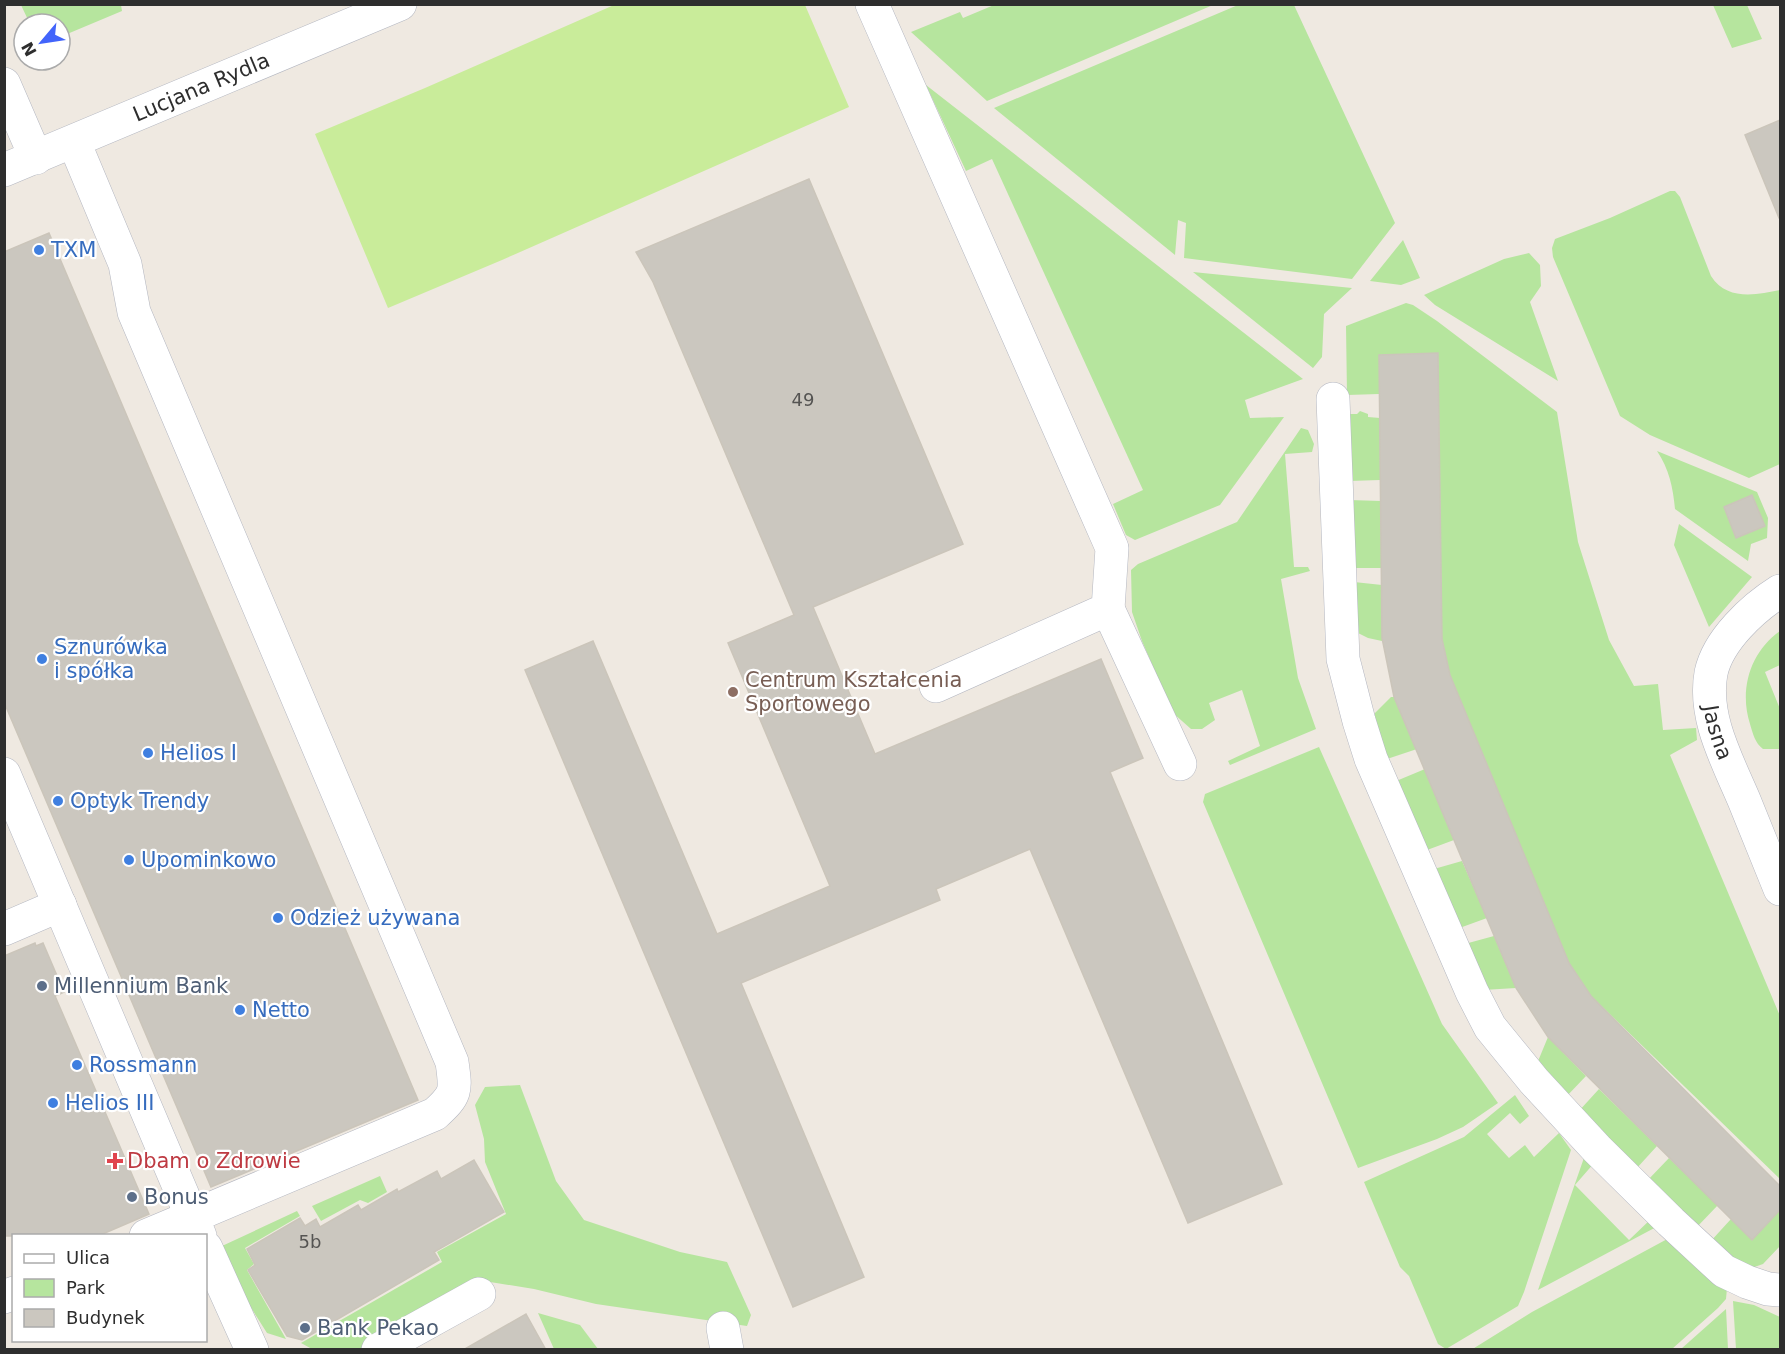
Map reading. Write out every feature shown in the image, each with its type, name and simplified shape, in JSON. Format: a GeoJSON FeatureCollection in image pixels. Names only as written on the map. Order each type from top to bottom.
{"type":"FeatureCollection","features":[{"type":"Feature","properties":{"kind":"street","name":"Lucjana Rydla"},"geometry":{"type":"LineString","coordinates":[[4,171],[400,4]]}},
{"type":"Feature","properties":{"kind":"street"},"geometry":{"type":"LineString","coordinates":[[872,4],[1112,548],[1108,609],[1180,764]]}},
{"type":"Feature","properties":{"kind":"street"},"geometry":{"type":"LineString","coordinates":[[4,84],[36,158]]}},
{"type":"Feature","properties":{"kind":"street"},"geometry":{"type":"LineString","coordinates":[[74,142],[125,264],[134,312],[452,1062],[456,1086],[450,1100],[435,1114],[196,1226],[156,1234]]}},
{"type":"Feature","properties":{"kind":"street"},"geometry":{"type":"LineString","coordinates":[[1333,399],[1343,659],[1371,759],[1472,992],[1490,1027],[1534,1081],[1597,1149],[1671,1222],[1724,1271],[1747,1282],[1768,1289],[1780,1290]]}},
{"type":"Feature","properties":{"kind":"street","name":"Jasna"},"geometry":{"type":"LineString","coordinates":[[1780,591],[1768,599],[1726,641],[1712,673],[1710,696],[1715,730],[1780,889]]}},
{"type":"Feature","properties":{"kind":"street"},"geometry":{"type":"LineString","coordinates":[[936,686],[1108,609]]}},
{"type":"Feature","properties":{"kind":"street"},"geometry":{"type":"LineString","coordinates":[[4,774],[196,1226]]}},
{"type":"Feature","properties":{"kind":"street"},"geometry":{"type":"LineString","coordinates":[[4,929],[60,905]]}},
{"type":"Feature","properties":{"kind":"street"},"geometry":{"type":"LineString","coordinates":[[207,1250],[252,1350]]}},
{"type":"Feature","properties":{"kind":"street"},"geometry":{"type":"LineString","coordinates":[[378,1350],[479,1294]]}},
{"type":"Feature","properties":{"kind":"green space"},"geometry":{"type":"Polygon","coordinates":[[[21,5],[121,5],[122,11],[72,32],[72,12],[24,12],[21,5]]]}},
{"type":"Feature","properties":{"kind":"green space"},"geometry":{"type":"Polygon","coordinates":[[[614,5],[805,5],[849,107],[388,308],[315,134],[614,5]]]}},
{"type":"Feature","properties":{"kind":"green space"},"geometry":{"type":"Polygon","coordinates":[[[994,5],[1213,5],[987,101],[911,32],[960,12],[963,18],[994,5]]]}},
{"type":"Feature","properties":{"kind":"green space"},"geometry":{"type":"Polygon","coordinates":[[[1238,5],[1294,5],[1395,223],[1352,279],[1184,258],[1186,223],[1178,220],[1175,255],[994,108],[1238,5]]]}},
{"type":"Feature","properties":{"kind":"green space"},"geometry":{"type":"Polygon","coordinates":[[[1713,5],[1747,5],[1762,39],[1732,48],[1713,5]]]}},
{"type":"Feature","properties":{"kind":"green space"},"geometry":{"type":"Polygon","coordinates":[[[926,85],[1303,379],[1245,400],[1250,418],[1284,417],[1220,505],[1135,540],[1126,535],[1113,504],[1143,490],[992,159],[966,171],[926,85]]]}},
{"type":"Feature","properties":{"kind":"green space"},"geometry":{"type":"Polygon","coordinates":[[[1670,191],[1675,191],[1680,197],[1711,276],[1718,284],[1734,293],[1742,294],[1780,290],[1780,464],[1749,478],[1650,435],[1620,416],[1553,257],[1552,248],[1555,239],[1610,218],[1670,191]]]}},
{"type":"Feature","properties":{"kind":"green space"},"geometry":{"type":"Polygon","coordinates":[[[1403,240],[1420,278],[1401,285],[1370,281],[1403,240]]]}},
{"type":"Feature","properties":{"kind":"green space"},"geometry":{"type":"Polygon","coordinates":[[[1529,253],[1540,265],[1541,286],[1530,302],[1558,381],[1435,305],[1424,295],[1504,259],[1529,253]]]}},
{"type":"Feature","properties":{"kind":"green space"},"geometry":{"type":"Polygon","coordinates":[[[1193,272],[1352,288],[1324,314],[1322,357],[1313,368],[1193,272]]]}},
{"type":"Feature","properties":{"kind":"green space"},"geometry":{"type":"Polygon","coordinates":[[[1406,303],[1437,321],[1557,412],[1578,542],[1609,640],[1634,686],[1658,684],[1663,730],[1696,728],[1697,740],[1670,755],[1780,1016],[1780,1179],[1591,996],[1569,963],[1450,675],[1442,639],[1438,353],[1379,355],[1379,394],[1347,395],[1346,326],[1406,303]]]}},
{"type":"Feature","properties":{"kind":"green space"},"geometry":{"type":"Polygon","coordinates":[[[1360,411],[1368,414],[1368,417],[1380,418],[1380,480],[1349,481],[1347,414],[1357,414],[1360,411]]]}},
{"type":"Feature","properties":{"kind":"green space"},"geometry":{"type":"Polygon","coordinates":[[[1301,428],[1308,430],[1314,444],[1312,452],[1285,454],[1294,567],[1308,567],[1310,571],[1281,579],[1298,678],[1316,729],[1230,765],[1228,761],[1260,746],[1242,690],[1209,703],[1215,720],[1202,729],[1191,729],[1173,713],[1132,612],[1131,570],[1138,564],[1237,522],[1301,428]]]}},
{"type":"Feature","properties":{"kind":"green space"},"geometry":{"type":"Polygon","coordinates":[[[1657,451],[1757,492],[1768,518],[1767,538],[1751,544],[1748,561],[1675,509],[1670,478],[1657,451]]]}},
{"type":"Feature","properties":{"kind":"green space"},"geometry":{"type":"Polygon","coordinates":[[[1349,500],[1381,501],[1381,568],[1349,568],[1349,500]]]}},
{"type":"Feature","properties":{"kind":"green space"},"geometry":{"type":"Polygon","coordinates":[[[1679,524],[1752,577],[1709,627],[1674,545],[1679,524]]]}},
{"type":"Feature","properties":{"kind":"green space"},"geometry":{"type":"Polygon","coordinates":[[[1354,582],[1382,585],[1382,641],[1358,633],[1354,582]]]}},
{"type":"Feature","properties":{"kind":"green space"},"geometry":{"type":"Polygon","coordinates":[[[1780,631],[1780,665],[1765,672],[1780,709],[1780,749],[1763,749],[1756,741],[1750,724],[1746,698],[1747,685],[1754,661],[1761,650],[1780,631]]]}},
{"type":"Feature","properties":{"kind":"green space"},"geometry":{"type":"Polygon","coordinates":[[[1391,697],[1394,697],[1417,749],[1381,761],[1372,721],[1375,713],[1391,697]]]}},
{"type":"Feature","properties":{"kind":"green space"},"geometry":{"type":"Polygon","coordinates":[[[1319,747],[1442,1024],[1498,1103],[1463,1127],[1358,1168],[1203,802],[1205,794],[1319,747]]]}},
{"type":"Feature","properties":{"kind":"green space"},"geometry":{"type":"Polygon","coordinates":[[[1425,769],[1454,840],[1419,853],[1389,784],[1425,769]]]}},
{"type":"Feature","properties":{"kind":"green space"},"geometry":{"type":"Polygon","coordinates":[[[1462,861],[1487,918],[1454,930],[1427,871],[1462,861]]]}},
{"type":"Feature","properties":{"kind":"green space"},"geometry":{"type":"Polygon","coordinates":[[[1494,936],[1516,988],[1483,990],[1461,945],[1494,936]]]}},
{"type":"Feature","properties":{"kind":"green space"},"geometry":{"type":"Polygon","coordinates":[[[1548,1037],[1586,1076],[1565,1098],[1536,1066],[1548,1037]]]}},
{"type":"Feature","properties":{"kind":"green space"},"geometry":{"type":"Polygon","coordinates":[[[520,1085],[556,1181],[584,1220],[680,1252],[727,1262],[751,1315],[747,1326],[596,1304],[534,1289],[484,1281],[364,1349],[312,1349],[301,1343],[442,1262],[437,1252],[506,1214],[485,1162],[484,1139],[475,1105],[485,1087],[520,1085]]]}},
{"type":"Feature","properties":{"kind":"green space"},"geometry":{"type":"Polygon","coordinates":[[[1599,1089],[1657,1146],[1636,1169],[1578,1112],[1599,1089]]]}},
{"type":"Feature","properties":{"kind":"green space"},"geometry":{"type":"Polygon","coordinates":[[[1515,1095],[1529,1116],[1520,1124],[1510,1113],[1487,1134],[1509,1158],[1525,1145],[1534,1157],[1559,1133],[1571,1150],[1518,1306],[1446,1349],[1438,1344],[1409,1276],[1400,1267],[1364,1182],[1464,1137],[1515,1095]]]}},
{"type":"Feature","properties":{"kind":"green space"},"geometry":{"type":"Polygon","coordinates":[[[1586,1152],[1595,1162],[1575,1185],[1629,1240],[1652,1218],[1660,1225],[1538,1290],[1586,1152]]]}},
{"type":"Feature","properties":{"kind":"green space"},"geometry":{"type":"Polygon","coordinates":[[[1669,1158],[1718,1205],[1696,1228],[1646,1182],[1669,1158]]]}},
{"type":"Feature","properties":{"kind":"green space"},"geometry":{"type":"Polygon","coordinates":[[[380,1176],[387,1192],[368,1203],[360,1200],[321,1221],[312,1206],[380,1176]]]}},
{"type":"Feature","properties":{"kind":"green space"},"geometry":{"type":"Polygon","coordinates":[[[1780,1210],[1780,1246],[1763,1264],[1743,1271],[1710,1242],[1731,1219],[1752,1239],[1780,1210]]]}},
{"type":"Feature","properties":{"kind":"green space"},"geometry":{"type":"Polygon","coordinates":[[[297,1211],[300,1216],[245,1248],[254,1264],[247,1270],[286,1339],[267,1333],[231,1276],[222,1246],[297,1211]]]}},
{"type":"Feature","properties":{"kind":"green space"},"geometry":{"type":"Polygon","coordinates":[[[1671,1237],[1727,1288],[1726,1299],[1718,1308],[1672,1349],[1471,1350],[1532,1312],[1671,1237]]]}},
{"type":"Feature","properties":{"kind":"green space"},"geometry":{"type":"Polygon","coordinates":[[[1733,1301],[1754,1305],[1780,1317],[1780,1349],[1736,1349],[1733,1301]]]}},
{"type":"Feature","properties":{"kind":"green space"},"geometry":{"type":"Polygon","coordinates":[[[1726,1309],[1728,1349],[1681,1349],[1726,1309]]]}},
{"type":"Feature","properties":{"kind":"green space"},"geometry":{"type":"Polygon","coordinates":[[[538,1313],[580,1325],[598,1349],[554,1349],[538,1313]]]}},
{"type":"Feature","properties":{"kind":"building"},"geometry":{"type":"Polygon","coordinates":[[[1780,120],[1780,218],[1779,218],[1745,135],[1780,120]]]}},
{"type":"Feature","properties":{"kind":"building"},"geometry":{"type":"Polygon","coordinates":[[[809,179],[963,544],[813,607],[875,754],[1101,659],[1143,758],[1110,772],[1282,1184],[1188,1223],[1030,849],[936,889],[940,900],[741,983],[864,1277],[793,1307],[525,670],[593,641],[717,934],[830,886],[728,643],[794,615],[653,282],[636,252],[809,179]]]}},
{"type":"Feature","properties":{"kind":"building","name":"Helios I"},"geometry":{"type":"Polygon","coordinates":[[[49,233],[418,1100],[211,1187],[4,702],[4,252],[49,233]]]}},
{"type":"Feature","properties":{"kind":"building"},"geometry":{"type":"Polygon","coordinates":[[[1438,353],[1442,639],[1450,675],[1569,963],[1591,996],[1780,1186],[1780,1210],[1752,1240],[1548,1037],[1516,988],[1394,697],[1382,638],[1379,355],[1438,353]]]}},
{"type":"Feature","properties":{"kind":"building"},"geometry":{"type":"Polygon","coordinates":[[[1752,495],[1765,526],[1736,538],[1724,507],[1752,495]]]}},
{"type":"Feature","properties":{"kind":"building","name":"Helios III"},"geometry":{"type":"Polygon","coordinates":[[[35,943],[36,946],[43,943],[64,992],[55,996],[149,1214],[103,1234],[12,1234],[12,1236],[4,1236],[4,956],[35,943]]]}},
{"type":"Feature","properties":{"kind":"building"},"geometry":{"type":"Polygon","coordinates":[[[474,1160],[504,1212],[434,1252],[439,1260],[302,1340],[287,1336],[248,1270],[255,1265],[247,1249],[300,1218],[305,1226],[316,1219],[320,1227],[358,1205],[361,1210],[397,1189],[398,1192],[437,1171],[441,1179],[474,1160]]]}},
{"type":"Feature","properties":{"kind":"building"},"geometry":{"type":"Polygon","coordinates":[[[526,1314],[546,1350],[463,1350],[526,1314]]]}},
{"type":"Feature","properties":{"kind":"place","name":"TXM"},"geometry":{"type":"Point","coordinates":[39,250]}},
{"type":"Feature","properties":{"kind":"place","name":"Sznurówka i spółka"},"geometry":{"type":"Point","coordinates":[42,659]}},
{"type":"Feature","properties":{"kind":"place","name":"Centrum Kształcenia Sportowego"},"geometry":{"type":"Point","coordinates":[733,692]}},
{"type":"Feature","properties":{"kind":"place","name":"Helios I"},"geometry":{"type":"Point","coordinates":[148,753]}},
{"type":"Feature","properties":{"kind":"place","name":"Optyk Trendy"},"geometry":{"type":"Point","coordinates":[58,801]}},
{"type":"Feature","properties":{"kind":"place","name":"Upominkowo"},"geometry":{"type":"Point","coordinates":[129,860]}},
{"type":"Feature","properties":{"kind":"place","name":"Odzież używana"},"geometry":{"type":"Point","coordinates":[278,918]}},
{"type":"Feature","properties":{"kind":"place","name":"Millennium Bank"},"geometry":{"type":"Point","coordinates":[42,986]}},
{"type":"Feature","properties":{"kind":"place","name":"Netto"},"geometry":{"type":"Point","coordinates":[240,1010]}},
{"type":"Feature","properties":{"kind":"place","name":"Rossmann"},"geometry":{"type":"Point","coordinates":[77,1065]}},
{"type":"Feature","properties":{"kind":"place","name":"Helios III"},"geometry":{"type":"Point","coordinates":[53,1103]}},
{"type":"Feature","properties":{"kind":"place","name":"Dbam o Zdrowie"},"geometry":{"type":"Point","coordinates":[115,1161]}},
{"type":"Feature","properties":{"kind":"place","name":"Bonus"},"geometry":{"type":"Point","coordinates":[132,1197]}},
{"type":"Feature","properties":{"kind":"place","name":"Bank Pekao"},"geometry":{"type":"Point","coordinates":[305,1328]}}]}
